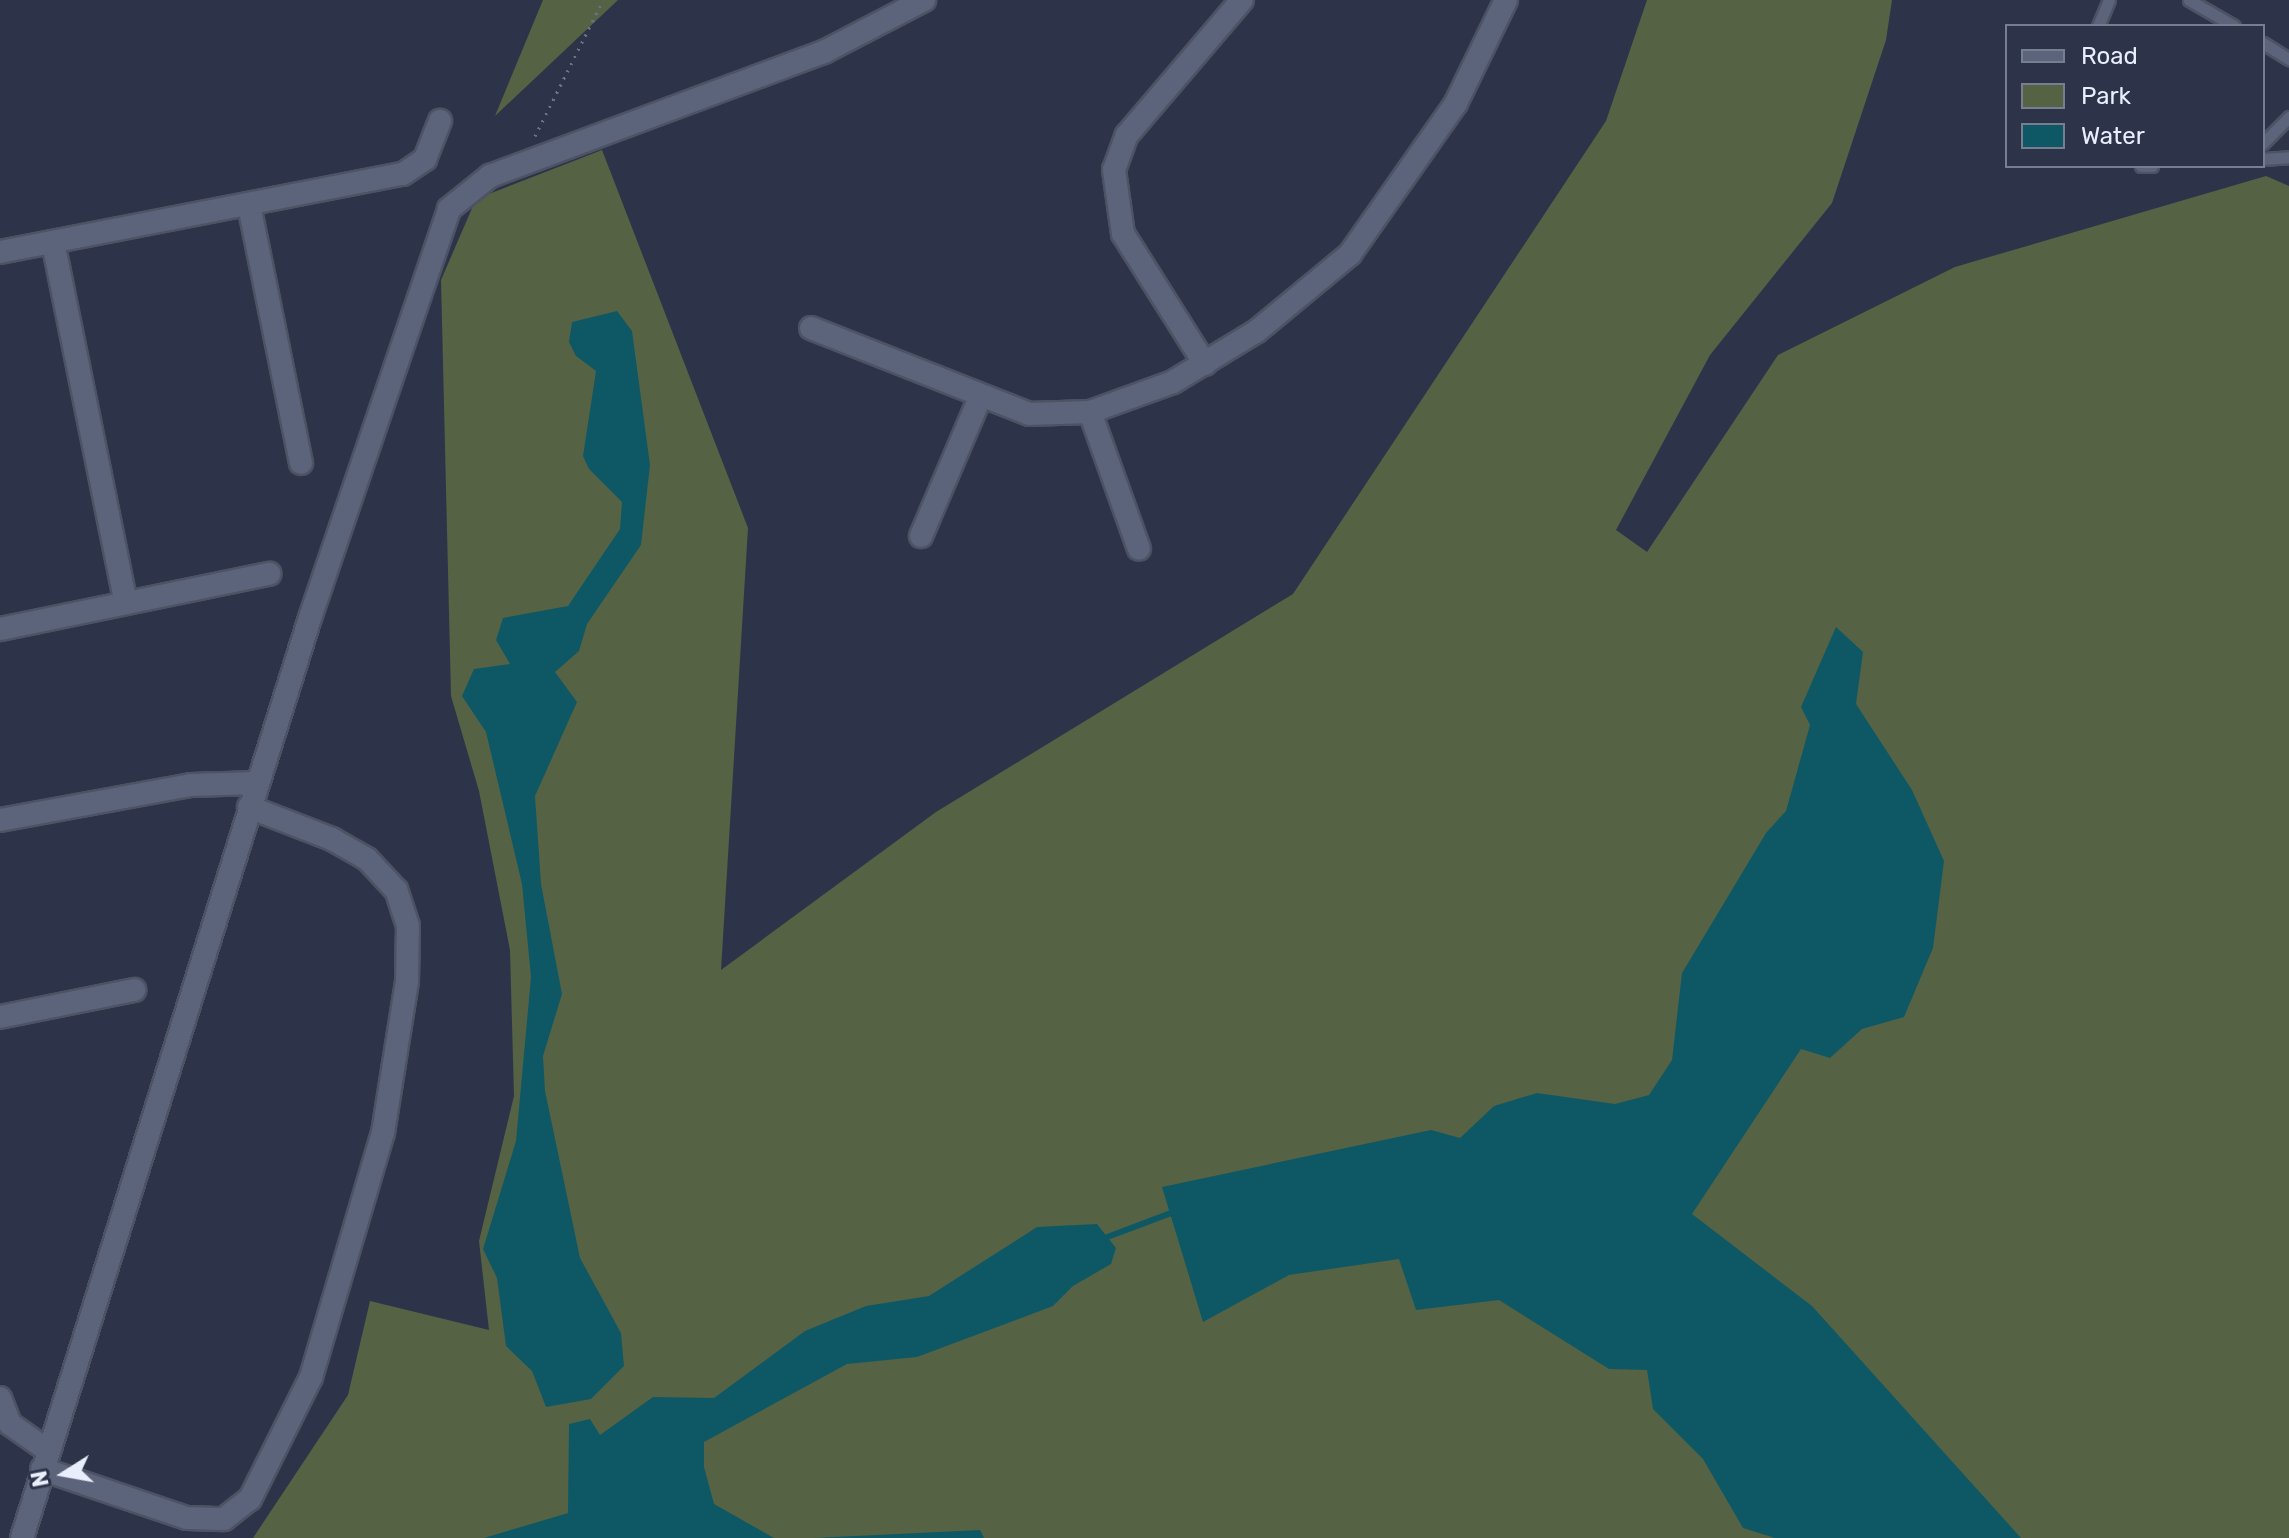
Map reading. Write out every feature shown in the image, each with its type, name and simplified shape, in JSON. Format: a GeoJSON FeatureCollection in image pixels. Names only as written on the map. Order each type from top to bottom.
{"type":"FeatureCollection","features":[{"type":"Feature","properties":{"kind":"street"},"geometry":{"type":"LineString","coordinates":[[22,1538],[249,807],[442,224],[464,192],[520,164],[824,52],[924,0]]}},
{"type":"Feature","properties":{"kind":"street"},"geometry":{"type":"LineString","coordinates":[[1205,364],[1123,234],[1114,170],[1127,135],[1242,0]]}},
{"type":"Feature","properties":{"kind":"street"},"geometry":{"type":"LineString","coordinates":[[811,328],[980,398],[1029,414],[1090,412],[1150,392],[1205,364],[1295,303],[1364,238],[1456,103],[1506,0]]}},
{"type":"Feature","properties":{"kind":"street"},"geometry":{"type":"LineString","coordinates":[[0,252],[249,205],[416,169],[440,121]]}},
{"type":"Feature","properties":{"kind":"street"},"geometry":{"type":"LineString","coordinates":[[249,205],[301,463]]}},
{"type":"Feature","properties":{"kind":"street"},"geometry":{"type":"LineString","coordinates":[[53,242],[126,603]]}},
{"type":"Feature","properties":{"kind":"street"},"geometry":{"type":"LineString","coordinates":[[921,536],[980,398]]}},
{"type":"Feature","properties":{"kind":"street"},"geometry":{"type":"LineString","coordinates":[[1090,412],[1139,549]]}},
{"type":"Feature","properties":{"kind":"street"},"geometry":{"type":"LineString","coordinates":[[0,629],[269,574]]}},
{"type":"Feature","properties":{"kind":"street"},"geometry":{"type":"LineString","coordinates":[[0,820],[191,785],[257,783]]}},
{"type":"Feature","properties":{"kind":"street"},"geometry":{"type":"LineString","coordinates":[[0,1398],[10,1424],[45,1460],[187,1518],[224,1519],[250,1499],[311,1377],[383,1133],[407,982],[408,926],[396,890],[367,859],[332,839],[249,807]]}},
{"type":"Feature","properties":{"kind":"street"},"geometry":{"type":"LineString","coordinates":[[0,1017],[134,990]]}},
{"type":"Feature","properties":{"kind":"lane"},"geometry":{"type":"LineString","coordinates":[[2099,24],[2109,0]]}},
{"type":"Feature","properties":{"kind":"lane"},"geometry":{"type":"LineString","coordinates":[[2189,0],[2231,24]]}},
{"type":"Feature","properties":{"kind":"lane"},"geometry":{"type":"LineString","coordinates":[[2265,44],[2289,59]]}},
{"type":"Feature","properties":{"kind":"lane"},"geometry":{"type":"LineString","coordinates":[[2265,141],[2289,117]]}},
{"type":"Feature","properties":{"kind":"lane"},"geometry":{"type":"LineString","coordinates":[[2265,159],[2289,157]]}},
{"type":"Feature","properties":{"kind":"path"},"geometry":{"type":"LineString","coordinates":[[520,164],[603,0]]}},
{"type":"Feature","properties":{"kind":"green space"},"geometry":{"type":"Polygon","coordinates":[[[543,0],[618,0],[495,116],[543,0]]]}},
{"type":"Feature","properties":{"kind":"green space"},"geometry":{"type":"Polygon","coordinates":[[[1647,0],[1892,0],[1886,40],[1832,203],[1710,355],[1616,530],[1647,552],[1778,355],[1955,267],[2266,176],[2289,186],[2289,1538],[253,1538],[348,1395],[370,1301],[489,1330],[479,1241],[514,1096],[510,950],[479,791],[451,696],[441,280],[476,199],[602,150],[748,528],[721,970],[936,812],[1293,594],[1606,121],[1647,0]]]}},
{"type":"Feature","properties":{"kind":"water"},"geometry":{"type":"Polygon","coordinates":[[[617,311],[632,331],[650,465],[641,545],[587,624],[579,651],[555,672],[577,702],[535,796],[541,884],[562,994],[543,1056],[545,1091],[580,1258],[621,1333],[624,1366],[591,1399],[546,1407],[532,1371],[506,1346],[497,1278],[483,1249],[516,1141],[531,977],[522,884],[486,732],[462,696],[474,669],[510,664],[496,640],[503,618],[568,606],[620,529],[622,502],[589,469],[583,456],[596,371],[576,356],[569,342],[572,322],[617,311]]]}},
{"type":"Feature","properties":{"kind":"water"},"geometry":{"type":"Polygon","coordinates":[[[1836,627],[1863,652],[1856,704],[1912,790],[1944,861],[1933,948],[1904,1017],[1862,1029],[1830,1058],[1801,1049],[1692,1214],[1812,1306],[2021,1538],[1775,1538],[1743,1528],[1703,1459],[1653,1409],[1647,1370],[1609,1369],[1499,1300],[1416,1310],[1399,1259],[1289,1275],[1203,1322],[1162,1187],[1431,1130],[1460,1138],[1494,1106],[1537,1093],[1615,1104],[1649,1095],[1672,1060],[1682,973],[1766,833],[1786,811],[1810,725],[1801,707],[1836,627]]]}},
{"type":"Feature","properties":{"kind":"water"},"geometry":{"type":"Polygon","coordinates":[[[1097,1224],[1116,1248],[1111,1264],[1073,1286],[1053,1306],[917,1357],[847,1364],[704,1442],[704,1467],[714,1504],[774,1538],[484,1538],[568,1513],[569,1424],[590,1419],[600,1435],[653,1397],[714,1398],[805,1331],[866,1306],[929,1296],[1037,1227],[1097,1224]]]}},
{"type":"Feature","properties":{"kind":"water"},"geometry":{"type":"Polygon","coordinates":[[[980,1530],[984,1538],[814,1538],[980,1530]]]}},
{"type":"Feature","properties":{"kind":"waterway"},"geometry":{"type":"LineString","coordinates":[[1102,1239],[1174,1212]]}}]}
